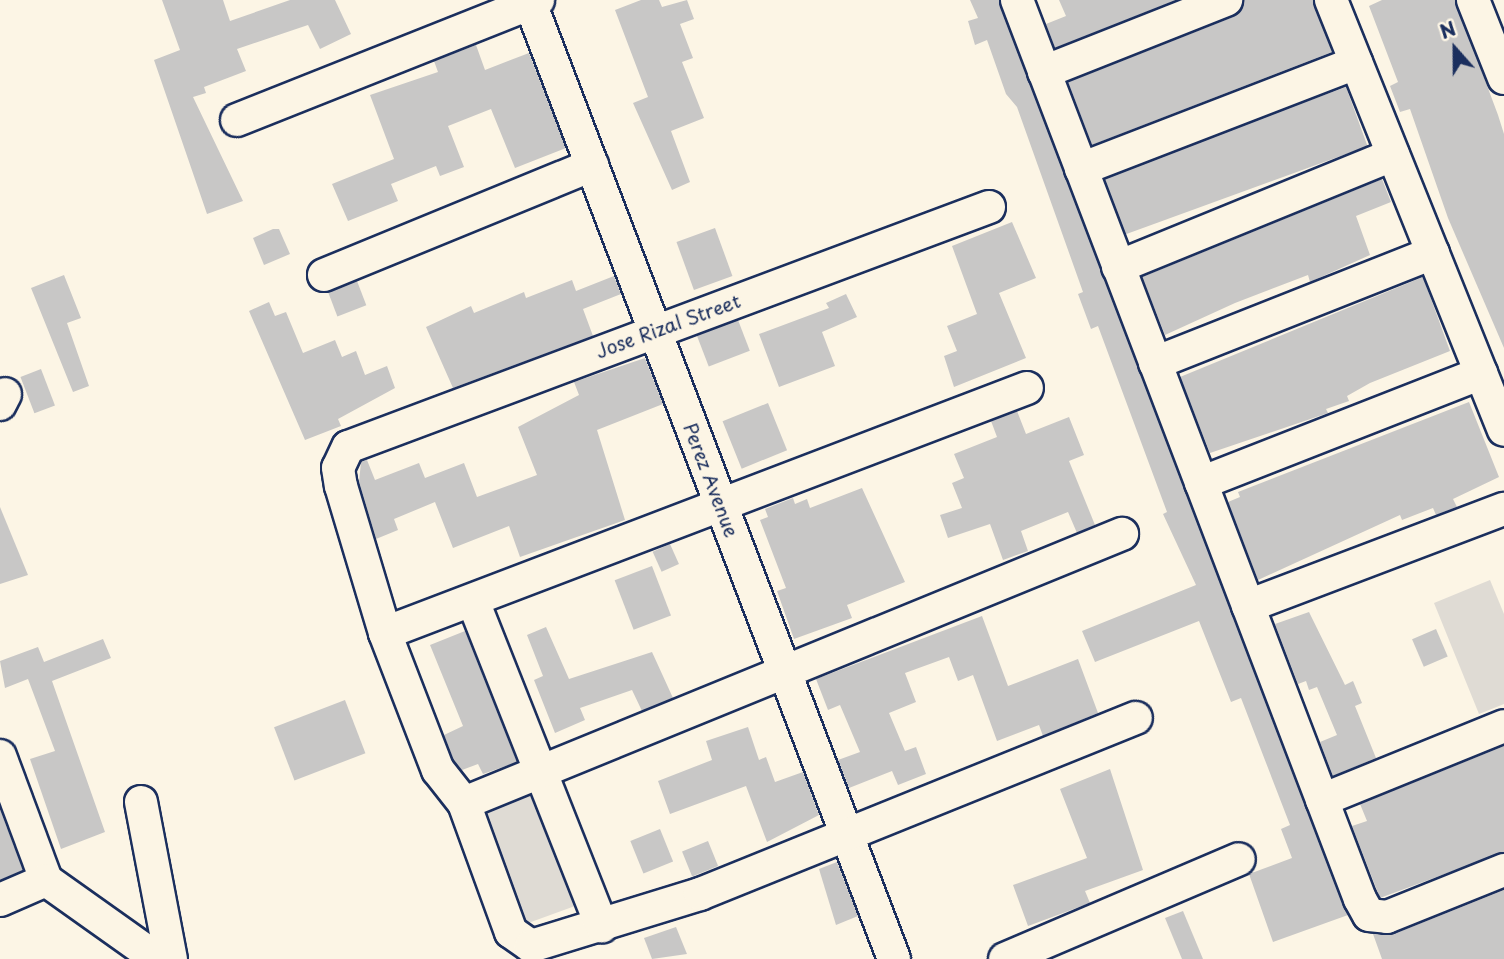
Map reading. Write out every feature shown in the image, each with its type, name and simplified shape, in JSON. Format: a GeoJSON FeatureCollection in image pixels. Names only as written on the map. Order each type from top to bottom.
{"type":"FeatureCollection","features":[{"type":"Feature","properties":{"kind":"street"},"geometry":{"type":"LineString","coordinates":[[1017,0],[1322,800],[1369,915],[1387,917],[1504,870]]}},
{"type":"Feature","properties":{"kind":"street"},"geometry":{"type":"LineString","coordinates":[[1044,72],[1226,0]]}},
{"type":"Feature","properties":{"kind":"street"},"geometry":{"type":"LineString","coordinates":[[1331,0],[1504,430]]}},
{"type":"Feature","properties":{"kind":"street"},"geometry":{"type":"LineString","coordinates":[[1473,0],[1504,78]]}},
{"type":"Feature","properties":{"kind":"street"},"geometry":{"type":"LineString","coordinates":[[237,120],[533,1]]}},
{"type":"Feature","properties":{"kind":"street","name":"Perez Avenue"},"geometry":{"type":"LineString","coordinates":[[533,1],[592,165],[894,959]]}},
{"type":"Feature","properties":{"kind":"street"},"geometry":{"type":"LineString","coordinates":[[1081,169],[1356,63]]}},
{"type":"Feature","properties":{"kind":"street"},"geometry":{"type":"LineString","coordinates":[[1118,267],[1393,155]]}},
{"type":"Feature","properties":{"kind":"street"},"geometry":{"type":"LineString","coordinates":[[324,275],[592,165]]}},
{"type":"Feature","properties":{"kind":"street","name":"Jose Rizal Street"},"geometry":{"type":"LineString","coordinates":[[384,633],[341,486],[338,468],[348,447],[989,207]]}},
{"type":"Feature","properties":{"kind":"street"},"geometry":{"type":"LineString","coordinates":[[1155,363],[1433,253]]}},
{"type":"Feature","properties":{"kind":"street"},"geometry":{"type":"LineString","coordinates":[[1201,483],[1481,373]]}},
{"type":"Feature","properties":{"kind":"street"},"geometry":{"type":"LineString","coordinates":[[1027,388],[720,502],[473,601],[384,633],[438,771],[464,803],[517,939],[540,946],[700,894],[1136,718]]}},
{"type":"Feature","properties":{"kind":"street"},"geometry":{"type":"LineString","coordinates":[[1248,606],[1504,509]]}},
{"type":"Feature","properties":{"kind":"street"},"geometry":{"type":"LineString","coordinates":[[464,803],[542,774],[1122,534]]}},
{"type":"Feature","properties":{"kind":"street"},"geometry":{"type":"LineString","coordinates":[[473,601],[602,926]]}},
{"type":"Feature","properties":{"kind":"street"},"geometry":{"type":"LineString","coordinates":[[1322,800],[1504,726]]}},
{"type":"Feature","properties":{"kind":"street"},"geometry":{"type":"LineString","coordinates":[[0,756],[46,880],[157,959]]}},
{"type":"Feature","properties":{"kind":"street"},"geometry":{"type":"LineString","coordinates":[[141,802],[171,959]]}},
{"type":"Feature","properties":{"kind":"street"},"geometry":{"type":"LineString","coordinates":[[1005,959],[1239,859]]}},
{"type":"Feature","properties":{"kind":"street"},"geometry":{"type":"LineString","coordinates":[[0,900],[46,880]]}},
{"type":"Feature","properties":{"kind":"shaded area"},"geometry":{"type":"Polygon","coordinates":[[[1490,580],[1504,614],[1504,704],[1479,714],[1434,603],[1490,580]]]}},
{"type":"Feature","properties":{"kind":"shaded area"},"geometry":{"type":"Polygon","coordinates":[[[537,789],[579,905],[521,926],[479,810],[537,789]]]}},
{"type":"Feature","properties":{"kind":"building"},"geometry":{"type":"Polygon","coordinates":[[[162,0],[223,0],[230,21],[290,0],[335,0],[351,34],[320,49],[308,25],[237,49],[246,71],[204,87],[206,93],[193,97],[243,201],[207,214],[154,60],[180,50],[162,0]]]}},
{"type":"Feature","properties":{"kind":"building"},"geometry":{"type":"Polygon","coordinates":[[[641,0],[659,0],[662,7],[687,0],[694,19],[680,24],[693,58],[682,62],[704,118],[671,131],[690,182],[672,190],[633,103],[648,97],[615,10],[641,0]]]}},
{"type":"Feature","properties":{"kind":"building"},"geometry":{"type":"Polygon","coordinates":[[[970,0],[999,0],[1348,915],[1273,942],[1249,874],[1292,858],[1281,829],[1290,825],[1241,698],[1231,702],[1199,621],[1095,662],[1082,631],[1196,585],[1163,514],[1167,512],[1098,326],[1091,329],[1078,294],[1083,292],[1017,107],[1006,94],[987,40],[975,45],[968,21],[978,18],[970,0]]]}},
{"type":"Feature","properties":{"kind":"building"},"geometry":{"type":"Polygon","coordinates":[[[1059,0],[1176,0],[1055,48],[1046,24],[1066,16],[1059,0]]]}},
{"type":"Feature","properties":{"kind":"building"},"geometry":{"type":"Polygon","coordinates":[[[1244,0],[1313,0],[1332,52],[1092,145],[1068,82],[1233,17],[1244,0]]]}},
{"type":"Feature","properties":{"kind":"building"},"geometry":{"type":"Polygon","coordinates":[[[1382,0],[1455,0],[1498,115],[1504,134],[1504,348],[1448,218],[1410,109],[1400,112],[1390,86],[1398,82],[1369,6],[1382,0]]]}},
{"type":"Feature","properties":{"kind":"building"},"geometry":{"type":"Polygon","coordinates":[[[476,45],[485,70],[529,53],[566,148],[515,168],[491,109],[448,126],[464,167],[440,176],[436,166],[391,184],[398,201],[348,221],[332,184],[394,159],[370,95],[438,72],[434,61],[476,45]]]}},
{"type":"Feature","properties":{"kind":"building"},"geometry":{"type":"Polygon","coordinates":[[[1346,87],[1368,146],[1125,234],[1104,175],[1346,87]]]}},
{"type":"Feature","properties":{"kind":"building"},"geometry":{"type":"Polygon","coordinates":[[[1382,179],[1391,202],[1356,216],[1370,255],[1310,282],[1308,275],[1235,303],[1165,335],[1142,277],[1382,179]]]}},
{"type":"Feature","properties":{"kind":"building"},"geometry":{"type":"Polygon","coordinates":[[[1012,222],[1036,278],[999,293],[1026,358],[954,387],[944,356],[957,351],[947,326],[977,314],[952,246],[1012,222]]]}},
{"type":"Feature","properties":{"kind":"building"},"geometry":{"type":"Polygon","coordinates":[[[715,228],[732,276],[694,290],[676,242],[715,228]]]}},
{"type":"Feature","properties":{"kind":"building"},"geometry":{"type":"Polygon","coordinates":[[[279,229],[290,254],[264,265],[253,238],[279,229]]]}},
{"type":"Feature","properties":{"kind":"building"},"geometry":{"type":"Polygon","coordinates":[[[64,275],[81,318],[67,323],[89,386],[73,392],[31,288],[64,275]]]}},
{"type":"Feature","properties":{"kind":"building"},"geometry":{"type":"Polygon","coordinates":[[[614,276],[621,294],[583,309],[593,336],[453,388],[426,327],[471,306],[474,313],[524,292],[526,298],[572,280],[576,291],[614,276]]]}},
{"type":"Feature","properties":{"kind":"building"},"geometry":{"type":"Polygon","coordinates":[[[1423,277],[1450,351],[1370,383],[1347,396],[1349,401],[1326,409],[1328,413],[1210,453],[1180,377],[1423,277]]]}},
{"type":"Feature","properties":{"kind":"building"},"geometry":{"type":"Polygon","coordinates":[[[357,281],[366,305],[337,316],[328,292],[357,281]]]}},
{"type":"Feature","properties":{"kind":"building"},"geometry":{"type":"Polygon","coordinates":[[[846,294],[857,317],[822,332],[835,366],[779,387],[759,334],[829,308],[826,303],[846,294]]]}},
{"type":"Feature","properties":{"kind":"building"},"geometry":{"type":"Polygon","coordinates":[[[269,302],[275,316],[286,312],[303,353],[335,340],[342,357],[356,351],[365,375],[387,366],[395,388],[338,419],[341,426],[305,440],[249,311],[269,302]]]}},
{"type":"Feature","properties":{"kind":"building"},"geometry":{"type":"Polygon","coordinates":[[[738,320],[750,351],[709,367],[697,336],[738,320]]]}},
{"type":"Feature","properties":{"kind":"building"},"geometry":{"type":"Polygon","coordinates":[[[645,358],[663,404],[597,430],[625,520],[520,557],[509,526],[453,548],[435,502],[394,519],[398,530],[376,539],[359,482],[361,462],[367,460],[375,480],[419,463],[425,478],[464,463],[477,497],[537,475],[518,427],[579,395],[574,382],[645,358]]]}},
{"type":"Feature","properties":{"kind":"building"},"geometry":{"type":"Polygon","coordinates":[[[41,369],[55,405],[34,413],[20,377],[41,369]]]}},
{"type":"Feature","properties":{"kind":"building"},"geometry":{"type":"Polygon","coordinates":[[[1469,402],[1499,477],[1453,499],[1457,507],[1436,515],[1433,508],[1402,520],[1400,515],[1258,580],[1228,502],[1240,497],[1238,492],[1469,402]]]}},
{"type":"Feature","properties":{"kind":"building"},"geometry":{"type":"Polygon","coordinates":[[[768,403],[787,450],[742,469],[723,421],[768,403]]]}},
{"type":"Feature","properties":{"kind":"building"},"geometry":{"type":"Polygon","coordinates":[[[1017,411],[1026,434],[1069,417],[1084,455],[1069,461],[1095,525],[1077,533],[1068,512],[1021,531],[1028,551],[1003,560],[990,524],[948,538],[940,515],[962,508],[952,483],[964,478],[954,454],[997,437],[991,421],[1017,411]]]}},
{"type":"Feature","properties":{"kind":"building"},"geometry":{"type":"Polygon","coordinates":[[[862,488],[905,582],[847,605],[852,618],[794,639],[777,591],[786,588],[760,520],[768,517],[765,509],[793,498],[795,504],[807,499],[810,508],[862,488]]]}},
{"type":"Feature","properties":{"kind":"building"},"geometry":{"type":"Polygon","coordinates":[[[0,507],[28,575],[0,584],[0,507]]]}},
{"type":"Feature","properties":{"kind":"building"},"geometry":{"type":"Polygon","coordinates":[[[670,544],[679,564],[662,572],[653,552],[670,544]]]}},
{"type":"Feature","properties":{"kind":"building"},"geometry":{"type":"Polygon","coordinates":[[[652,566],[671,615],[634,630],[615,580],[652,566]]]}},
{"type":"Feature","properties":{"kind":"building"},"geometry":{"type":"Polygon","coordinates":[[[1309,612],[1345,685],[1353,681],[1362,703],[1355,706],[1376,758],[1333,776],[1320,742],[1337,735],[1317,687],[1309,690],[1306,681],[1298,684],[1275,624],[1309,612]]]}},
{"type":"Feature","properties":{"kind":"building"},"geometry":{"type":"Polygon","coordinates":[[[982,616],[1008,686],[1078,659],[1098,713],[1043,736],[1039,725],[997,741],[973,675],[958,681],[949,657],[905,673],[916,702],[889,713],[905,751],[916,747],[926,774],[898,785],[892,771],[849,788],[838,760],[860,752],[840,705],[828,710],[816,679],[982,616]]]}},
{"type":"Feature","properties":{"kind":"building"},"geometry":{"type":"Polygon","coordinates":[[[546,627],[569,679],[652,652],[673,698],[642,711],[632,690],[580,708],[585,720],[555,733],[534,680],[543,676],[527,635],[546,627]]]}},
{"type":"Feature","properties":{"kind":"building"},"geometry":{"type":"Polygon","coordinates":[[[1436,629],[1448,657],[1424,667],[1412,639],[1436,629]]]}},
{"type":"Feature","properties":{"kind":"building"},"geometry":{"type":"Polygon","coordinates":[[[465,631],[517,762],[483,774],[478,764],[462,770],[454,761],[444,735],[463,726],[430,645],[465,631]]]}},
{"type":"Feature","properties":{"kind":"building"},"geometry":{"type":"Polygon","coordinates":[[[103,639],[111,658],[52,681],[105,832],[61,849],[30,759],[55,751],[28,679],[5,688],[0,661],[38,647],[44,662],[103,639]]]}},
{"type":"Feature","properties":{"kind":"building"},"geometry":{"type":"Polygon","coordinates":[[[345,700],[365,753],[294,780],[274,727],[345,700]]]}},
{"type":"Feature","properties":{"kind":"building"},"geometry":{"type":"Polygon","coordinates":[[[748,727],[759,760],[766,757],[775,782],[803,772],[819,815],[767,842],[746,786],[670,814],[658,781],[712,760],[706,741],[748,727]]]}},
{"type":"Feature","properties":{"kind":"building"},"geometry":{"type":"Polygon","coordinates":[[[1504,746],[1504,852],[1380,898],[1352,826],[1367,821],[1360,804],[1504,746]]]}},
{"type":"Feature","properties":{"kind":"building"},"geometry":{"type":"Polygon","coordinates":[[[1110,769],[1143,870],[1085,891],[1090,903],[1028,926],[1013,885],[1087,858],[1060,789],[1110,769]]]}},
{"type":"Feature","properties":{"kind":"building"},"geometry":{"type":"Polygon","coordinates":[[[0,809],[23,870],[0,880],[0,809]]]}},
{"type":"Feature","properties":{"kind":"building"},"geometry":{"type":"Polygon","coordinates":[[[660,829],[673,861],[643,873],[630,841],[660,829]]]}},
{"type":"Feature","properties":{"kind":"building"},"geometry":{"type":"Polygon","coordinates":[[[708,841],[718,866],[692,877],[682,851],[708,841]]]}},
{"type":"Feature","properties":{"kind":"building"},"geometry":{"type":"Polygon","coordinates":[[[837,862],[858,916],[836,925],[819,869],[837,862]]]}},
{"type":"Feature","properties":{"kind":"building"},"geometry":{"type":"Polygon","coordinates":[[[1504,890],[1504,959],[1382,959],[1373,934],[1394,934],[1504,890]]]}},
{"type":"Feature","properties":{"kind":"building"},"geometry":{"type":"Polygon","coordinates":[[[1183,911],[1203,959],[1182,959],[1165,918],[1183,911]]]}},
{"type":"Feature","properties":{"kind":"building"},"geometry":{"type":"Polygon","coordinates":[[[676,927],[687,954],[652,959],[644,938],[676,927]]]}}]}
